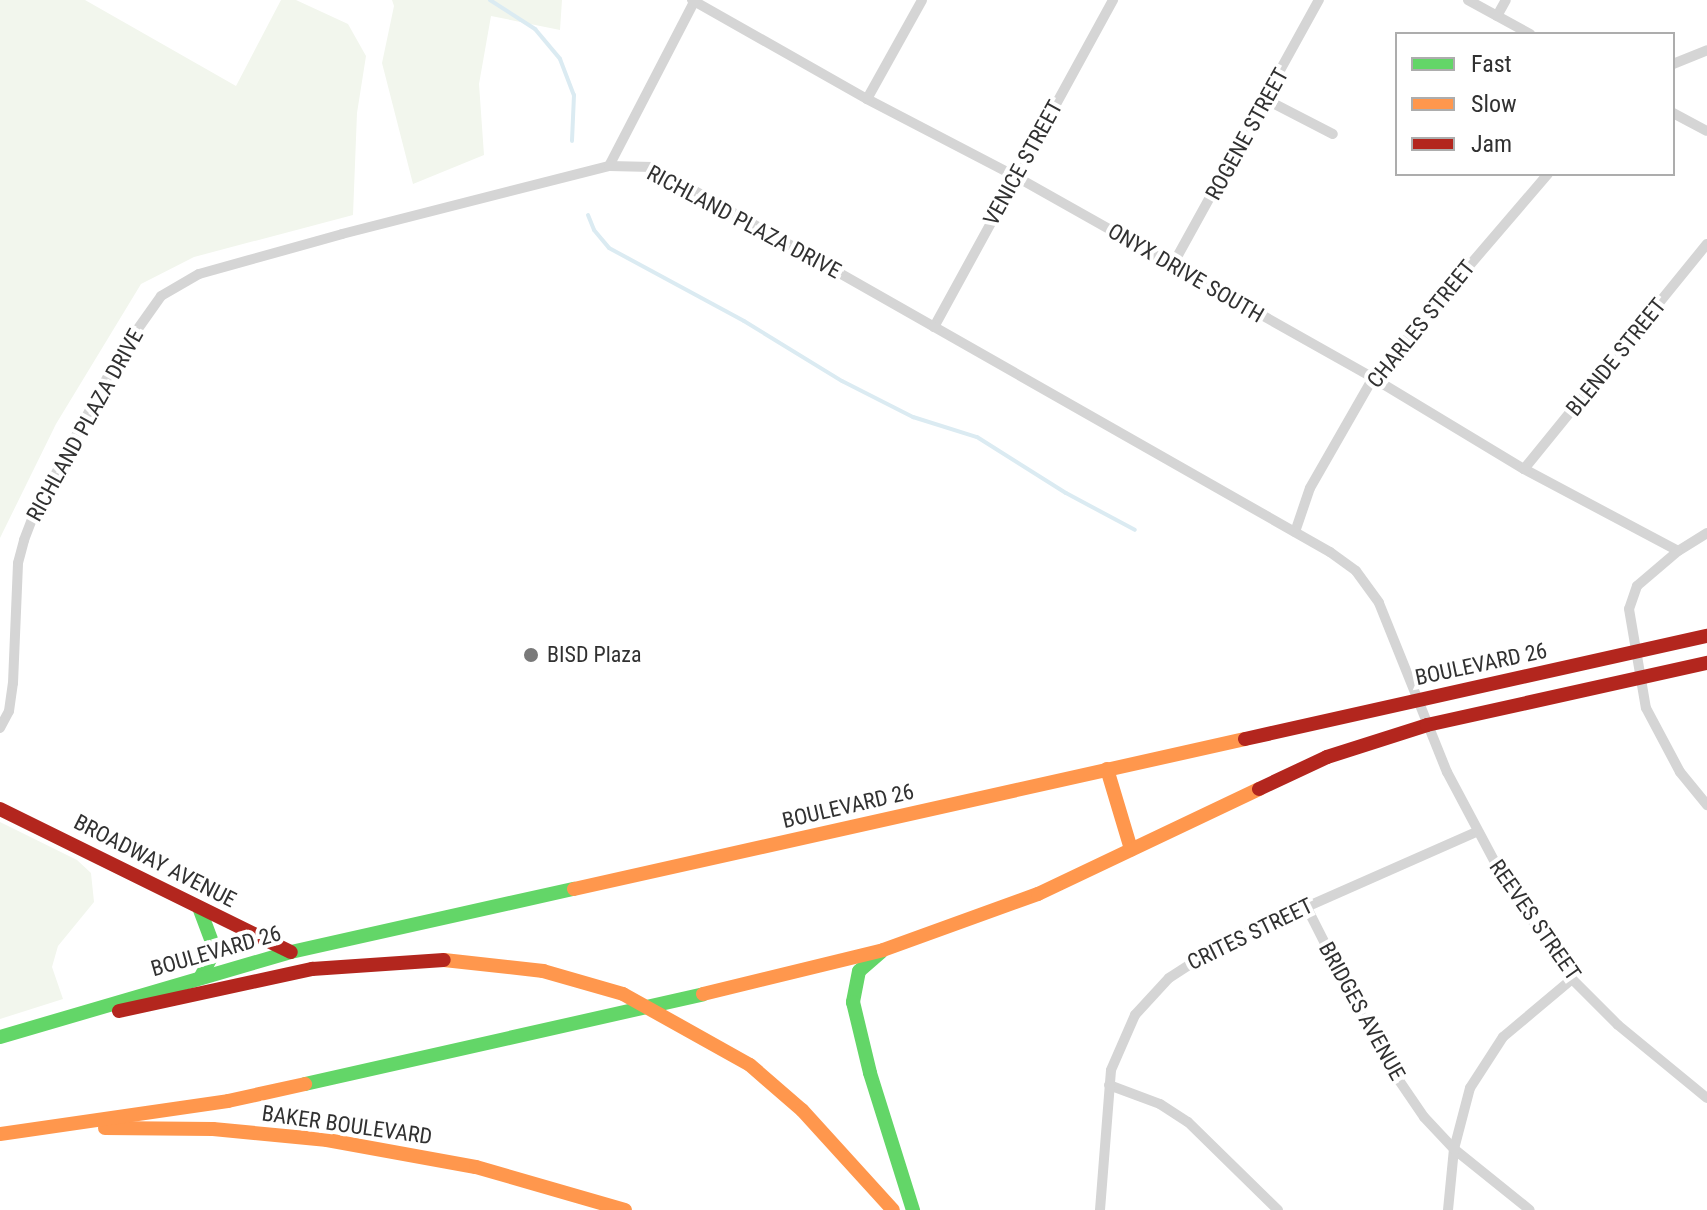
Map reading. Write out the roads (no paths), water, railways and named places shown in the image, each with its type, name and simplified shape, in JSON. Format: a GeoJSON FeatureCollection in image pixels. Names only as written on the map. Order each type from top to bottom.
{"type":"FeatureCollection","features":[{"type":"Feature","properties":{"kind":"main road","name":"BOULEVARD 26"},"geometry":{"type":"LineString","coordinates":[[2,1037],[291,952],[1707,636]]}},
{"type":"Feature","properties":{"kind":"main road"},"geometry":{"type":"LineString","coordinates":[[0,1134],[228,1101],[779,977],[883,950],[1038,894],[1303,766],[1427,725],[1707,663]]}},
{"type":"Feature","properties":{"kind":"main road"},"geometry":{"type":"LineString","coordinates":[[1107,769],[1131,849]]}},
{"type":"Feature","properties":{"kind":"main road","name":"BROADWAY AVENUE"},"geometry":{"type":"LineString","coordinates":[[0,809],[200,910],[291,952]]}},
{"type":"Feature","properties":{"kind":"main road"},"geometry":{"type":"LineString","coordinates":[[200,910],[215,950],[201,976]]}},
{"type":"Feature","properties":{"kind":"main road"},"geometry":{"type":"LineString","coordinates":[[883,950],[859,971],[853,1002],[870,1073],[913,1210]]}},
{"type":"Feature","properties":{"kind":"main road"},"geometry":{"type":"LineString","coordinates":[[2,1037],[312,969],[431,959],[543,971],[623,994],[750,1065],[802,1110],[893,1210]]}},
{"type":"Feature","properties":{"kind":"main road","name":"BAKER BOULEVARD"},"geometry":{"type":"LineString","coordinates":[[55,1127],[213,1129],[327,1140],[476,1167],[625,1210]]}},
{"type":"Feature","properties":{"kind":"street"},"geometry":{"type":"LineString","coordinates":[[609,166],[694,0]]}},
{"type":"Feature","properties":{"kind":"street","name":"ONYX DRIVE SOUTH"},"geometry":{"type":"LineString","coordinates":[[694,0],[1373,378],[1524,469],[1678,551]]}},
{"type":"Feature","properties":{"kind":"street"},"geometry":{"type":"LineString","coordinates":[[867,99],[922,0]]}},
{"type":"Feature","properties":{"kind":"street","name":"VENICE STREET"},"geometry":{"type":"LineString","coordinates":[[934,327],[1113,0]]}},
{"type":"Feature","properties":{"kind":"street","name":"ROGENE STREET"},"geometry":{"type":"LineString","coordinates":[[1172,266],[1267,100],[1319,0]]}},
{"type":"Feature","properties":{"kind":"street"},"geometry":{"type":"LineString","coordinates":[[1468,0],[1526,32]]}},
{"type":"Feature","properties":{"kind":"street"},"geometry":{"type":"LineString","coordinates":[[1497,16],[1506,0]]}},
{"type":"Feature","properties":{"kind":"street"},"geometry":{"type":"LineString","coordinates":[[1675,63],[1707,50]]}},
{"type":"Feature","properties":{"kind":"street"},"geometry":{"type":"LineString","coordinates":[[1267,100],[1333,134]]}},
{"type":"Feature","properties":{"kind":"street"},"geometry":{"type":"LineString","coordinates":[[1675,114],[1707,131]]}},
{"type":"Feature","properties":{"kind":"street","name":"RICHLAND PLAZA DRIVE"},"geometry":{"type":"LineString","coordinates":[[0,728],[9,711],[13,683],[18,563],[24,540],[33,516],[120,354],[161,296],[199,274],[241,261],[609,166],[653,167],[1295,532],[1356,571],[1379,603],[1418,701]]}},
{"type":"Feature","properties":{"kind":"street","name":"CHARLES STREET"},"geometry":{"type":"LineString","coordinates":[[1295,532],[1310,488],[1373,378],[1546,176]]}},
{"type":"Feature","properties":{"kind":"street","name":"BLENDE STREET"},"geometry":{"type":"LineString","coordinates":[[1524,469],[1707,244]]}},
{"type":"Feature","properties":{"kind":"street"},"geometry":{"type":"LineString","coordinates":[[1707,533],[1678,551],[1637,586],[1629,609],[1646,708],[1680,772],[1707,805]]}},
{"type":"Feature","properties":{"kind":"street","name":"REEVES STREET"},"geometry":{"type":"LineString","coordinates":[[1418,701],[1476,832],[1572,979],[1618,1025],[1707,1098]]}},
{"type":"Feature","properties":{"kind":"street","name":"CRITES STREET"},"geometry":{"type":"LineString","coordinates":[[1100,1210],[1109,1085],[1123,1035],[1135,1015],[1169,978],[1220,945],[1476,832]]}},
{"type":"Feature","properties":{"kind":"street","name":"BRIDGES AVENUE"},"geometry":{"type":"LineString","coordinates":[[1306,906],[1381,1054],[1424,1117],[1454,1149],[1530,1210]]}},
{"type":"Feature","properties":{"kind":"street"},"geometry":{"type":"LineString","coordinates":[[1448,1210],[1454,1149],[1463,1107],[1479,1070],[1503,1037],[1572,979]]}},
{"type":"Feature","properties":{"kind":"street"},"geometry":{"type":"LineString","coordinates":[[1109,1085],[1160,1104],[1188,1122],[1278,1210]]}},
{"type":"Feature","properties":{"kind":"waterway"},"geometry":{"type":"LineString","coordinates":[[490,0],[535,29],[560,59],[574,95],[572,141]]}},
{"type":"Feature","properties":{"kind":"waterway"},"geometry":{"type":"LineString","coordinates":[[588,215],[594,230],[609,248],[744,321],[842,381],[913,417],[977,437],[1066,493],[1135,530]]}},
{"type":"Feature","properties":{"kind":"place","name":"BISD Plaza"},"geometry":{"type":"Point","coordinates":[531,655]}}]}
